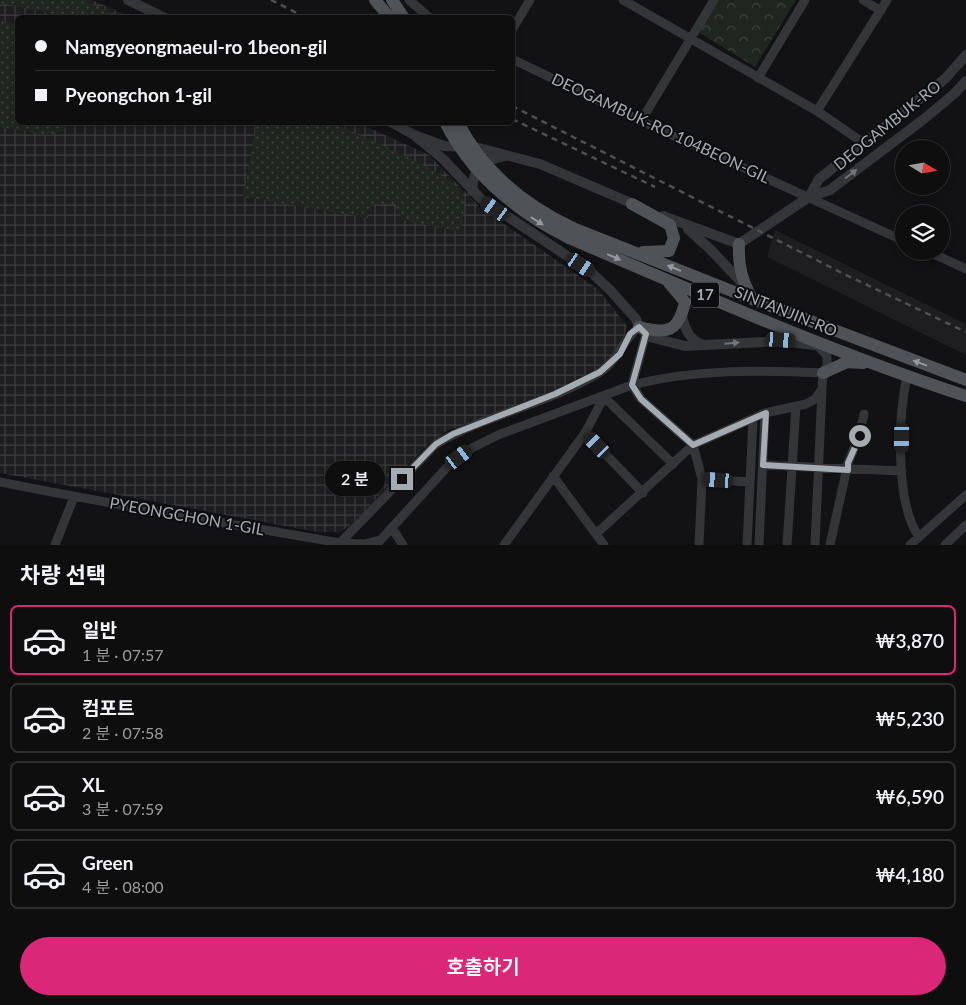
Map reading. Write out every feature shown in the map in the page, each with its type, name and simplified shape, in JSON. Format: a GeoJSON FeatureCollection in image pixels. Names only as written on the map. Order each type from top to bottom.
{"type":"FeatureCollection","features":[{"type":"Feature","properties":{"kind":"main road"},"geometry":{"type":"LineString","coordinates":[[375,0],[388,15]]}},
{"type":"Feature","properties":{"kind":"main road"},"geometry":{"type":"LineString","coordinates":[[392,0],[402,15]]}},
{"type":"Feature","properties":{"kind":"main road","name":"17"},"geometry":{"type":"LineString","coordinates":[[447,125],[474,166],[498,192],[522,211],[571,233]]}},
{"type":"Feature","properties":{"kind":"main road","name":"17"},"geometry":{"type":"LineString","coordinates":[[460,125],[483,160],[505,184],[528,203],[571,233]]}},
{"type":"Feature","properties":{"kind":"main road"},"geometry":{"type":"LineString","coordinates":[[628,250],[662,253],[669,250],[674,238],[670,224],[632,204]]}},
{"type":"Feature","properties":{"kind":"main road","name":"SINTANJIN-RO"},"geometry":{"type":"LineString","coordinates":[[571,233],[628,250],[966,380]]}},
{"type":"Feature","properties":{"kind":"main road","name":"SINTANJIN-RO"},"geometry":{"type":"LineString","coordinates":[[571,233],[665,279],[872,363],[966,396]]}},
{"type":"Feature","properties":{"kind":"main road"},"geometry":{"type":"LineString","coordinates":[[739,244],[738,262],[752,299]]}},
{"type":"Feature","properties":{"kind":"main road"},"geometry":{"type":"LineString","coordinates":[[645,333],[671,329],[682,316],[685,302],[679,292],[665,279]]}},
{"type":"Feature","properties":{"kind":"main road"},"geometry":{"type":"LineString","coordinates":[[823,373],[847,362],[872,363]]}},
{"type":"Feature","properties":{"kind":"street"},"geometry":{"type":"LineString","coordinates":[[128,0],[159,15]]}},
{"type":"Feature","properties":{"kind":"street"},"geometry":{"type":"LineString","coordinates":[[409,0],[426,15]]}},
{"type":"Feature","properties":{"kind":"street"},"geometry":{"type":"LineString","coordinates":[[515,25],[530,0]]}},
{"type":"Feature","properties":{"kind":"street"},"geometry":{"type":"LineString","coordinates":[[623,0],[817,111],[865,144]]}},
{"type":"Feature","properties":{"kind":"street"},"geometry":{"type":"LineString","coordinates":[[641,121],[714,0]]}},
{"type":"Feature","properties":{"kind":"street"},"geometry":{"type":"LineString","coordinates":[[758,78],[805,0]]}},
{"type":"Feature","properties":{"kind":"street"},"geometry":{"type":"LineString","coordinates":[[864,0],[881,11]]}},
{"type":"Feature","properties":{"kind":"street"},"geometry":{"type":"LineString","coordinates":[[817,111],[887,0]]}},
{"type":"Feature","properties":{"kind":"street","name":"DEOGAMBUK-RO"},"geometry":{"type":"LineString","coordinates":[[809,197],[819,179],[946,78],[966,55]]}},
{"type":"Feature","properties":{"kind":"street","name":"DEOGAMBUK-RO 104BEON-GIL"},"geometry":{"type":"LineString","coordinates":[[515,60],[641,121],[895,237]]}},
{"type":"Feature","properties":{"kind":"street","name":"DEOGAMBUK-RO"},"geometry":{"type":"LineString","coordinates":[[739,244],[809,197],[830,190],[924,119],[955,93],[966,81]]}},
{"type":"Feature","properties":{"kind":"street"},"geometry":{"type":"LineString","coordinates":[[396,125],[414,135],[444,146],[478,148],[540,164],[632,204],[739,244]]}},
{"type":"Feature","properties":{"kind":"street"},"geometry":{"type":"LineString","coordinates":[[414,135],[453,168],[472,191],[508,218],[590,271],[636,319],[645,333],[632,385],[641,399],[693,445],[702,479],[699,545]]}},
{"type":"Feature","properties":{"kind":"street"},"geometry":{"type":"LineString","coordinates":[[453,168],[468,153],[478,148]]}},
{"type":"Feature","properties":{"kind":"street"},"geometry":{"type":"LineString","coordinates":[[472,191],[472,179],[480,167],[487,160],[506,156]]}},
{"type":"Feature","properties":{"kind":"street"},"geometry":{"type":"LineString","coordinates":[[682,224],[710,249],[746,287]]}},
{"type":"Feature","properties":{"kind":"street"},"geometry":{"type":"LineString","coordinates":[[950,259],[965,265]]}},
{"type":"Feature","properties":{"kind":"street"},"geometry":{"type":"LineString","coordinates":[[682,316],[684,328],[690,337],[707,345]]}},
{"type":"Feature","properties":{"kind":"street"},"geometry":{"type":"LineString","coordinates":[[340,543],[436,444],[466,428],[555,394],[600,372],[620,354],[630,334],[645,333],[670,344],[707,345],[781,340],[843,351]]}},
{"type":"Feature","properties":{"kind":"street"},"geometry":{"type":"LineString","coordinates":[[814,545],[820,468],[823,373],[827,366],[827,356],[823,348],[817,345]]}},
{"type":"Feature","properties":{"kind":"street"},"geometry":{"type":"LineString","coordinates":[[378,543],[449,465],[470,449],[498,435],[632,385],[662,378],[726,370],[823,373]]}},
{"type":"Feature","properties":{"kind":"street"},"geometry":{"type":"LineString","coordinates":[[907,376],[904,389],[902,471],[908,516],[919,537]]}},
{"type":"Feature","properties":{"kind":"street"},"geometry":{"type":"LineString","coordinates":[[597,533],[693,445],[766,413],[816,399],[822,389]]}},
{"type":"Feature","properties":{"kind":"street"},"geometry":{"type":"LineString","coordinates":[[504,545],[585,433],[604,397]]}},
{"type":"Feature","properties":{"kind":"street"},"geometry":{"type":"LineString","coordinates":[[604,397],[673,464]]}},
{"type":"Feature","properties":{"kind":"street"},"geometry":{"type":"LineString","coordinates":[[787,545],[796,406]]}},
{"type":"Feature","properties":{"kind":"street"},"geometry":{"type":"LineString","coordinates":[[759,545],[766,413]]}},
{"type":"Feature","properties":{"kind":"street"},"geometry":{"type":"LineString","coordinates":[[830,545],[864,414]]}},
{"type":"Feature","properties":{"kind":"street"},"geometry":{"type":"LineString","coordinates":[[747,545],[753,419]]}},
{"type":"Feature","properties":{"kind":"street"},"geometry":{"type":"LineString","coordinates":[[585,433],[642,493]]}},
{"type":"Feature","properties":{"kind":"street"},"geometry":{"type":"LineString","coordinates":[[763,465],[902,471]]}},
{"type":"Feature","properties":{"kind":"street"},"geometry":{"type":"LineString","coordinates":[[553,476],[597,533],[604,545]]}},
{"type":"Feature","properties":{"kind":"street"},"geometry":{"type":"LineString","coordinates":[[702,479],[750,482]]}},
{"type":"Feature","properties":{"kind":"street","name":"PYEONGCHON 1-GIL"},"geometry":{"type":"LineString","coordinates":[[0,482],[74,497],[340,543],[378,543]]}},
{"type":"Feature","properties":{"kind":"street"},"geometry":{"type":"LineString","coordinates":[[910,545],[966,495]]}},
{"type":"Feature","properties":{"kind":"street"},"geometry":{"type":"LineString","coordinates":[[55,545],[74,497]]}},
{"type":"Feature","properties":{"kind":"street"},"geometry":{"type":"LineString","coordinates":[[945,545],[966,525]]}},
{"type":"Feature","properties":{"kind":"street"},"geometry":{"type":"LineString","coordinates":[[392,528],[403,545]]}},
{"type":"Feature","properties":{"kind":"shaded area"},"geometry":{"type":"Polygon","coordinates":[[[0,0],[92,0],[126,15],[15,15],[15,125],[363,125],[429,155],[480,207],[599,290],[627,326],[624,339],[610,362],[577,382],[447,431],[427,445],[354,522],[341,532],[318,532],[0,473],[0,0]]]}},
{"type":"Feature","properties":{"kind":"shaded area"},"geometry":{"type":"Polygon","coordinates":[[[775,230],[966,324],[966,355],[767,257],[775,230]]]}},
{"type":"Feature","properties":{"kind":"green space"},"geometry":{"type":"Polygon","coordinates":[[[0,0],[84,0],[115,15],[60,15],[0,3],[0,0]]]}},
{"type":"Feature","properties":{"kind":"green space"},"geometry":{"type":"Polygon","coordinates":[[[717,0],[796,0],[755,67],[698,32],[717,0]]]}},
{"type":"Feature","properties":{"kind":"green space"},"geometry":{"type":"Polygon","coordinates":[[[3,21],[15,24],[15,125],[67,125],[63,131],[49,135],[0,127],[0,23],[3,21]]]}},
{"type":"Feature","properties":{"kind":"green space"},"geometry":{"type":"Polygon","coordinates":[[[257,125],[336,125],[423,165],[455,185],[462,194],[464,213],[460,232],[402,220],[395,204],[375,204],[368,212],[368,218],[243,197],[257,125]]]}},
{"type":"Feature","properties":{"kind":"railway"},"geometry":{"type":"LineString","coordinates":[[271,0],[301,15]]}},
{"type":"Feature","properties":{"kind":"railway"},"geometry":{"type":"LineString","coordinates":[[515,108],[842,273],[966,332]]}},
{"type":"Feature","properties":{"kind":"railway"},"geometry":{"type":"LineString","coordinates":[[515,120],[655,187]]}},
{"type":"Feature","properties":{"kind":"route"},"geometry":{"type":"LineString","coordinates":[[402,479],[436,444],[453,434],[555,394],[600,372],[620,354],[630,334],[639,327],[646,334],[632,385],[641,399],[693,445],[766,413],[763,465],[848,470],[848,463],[860,436]]}}]}
